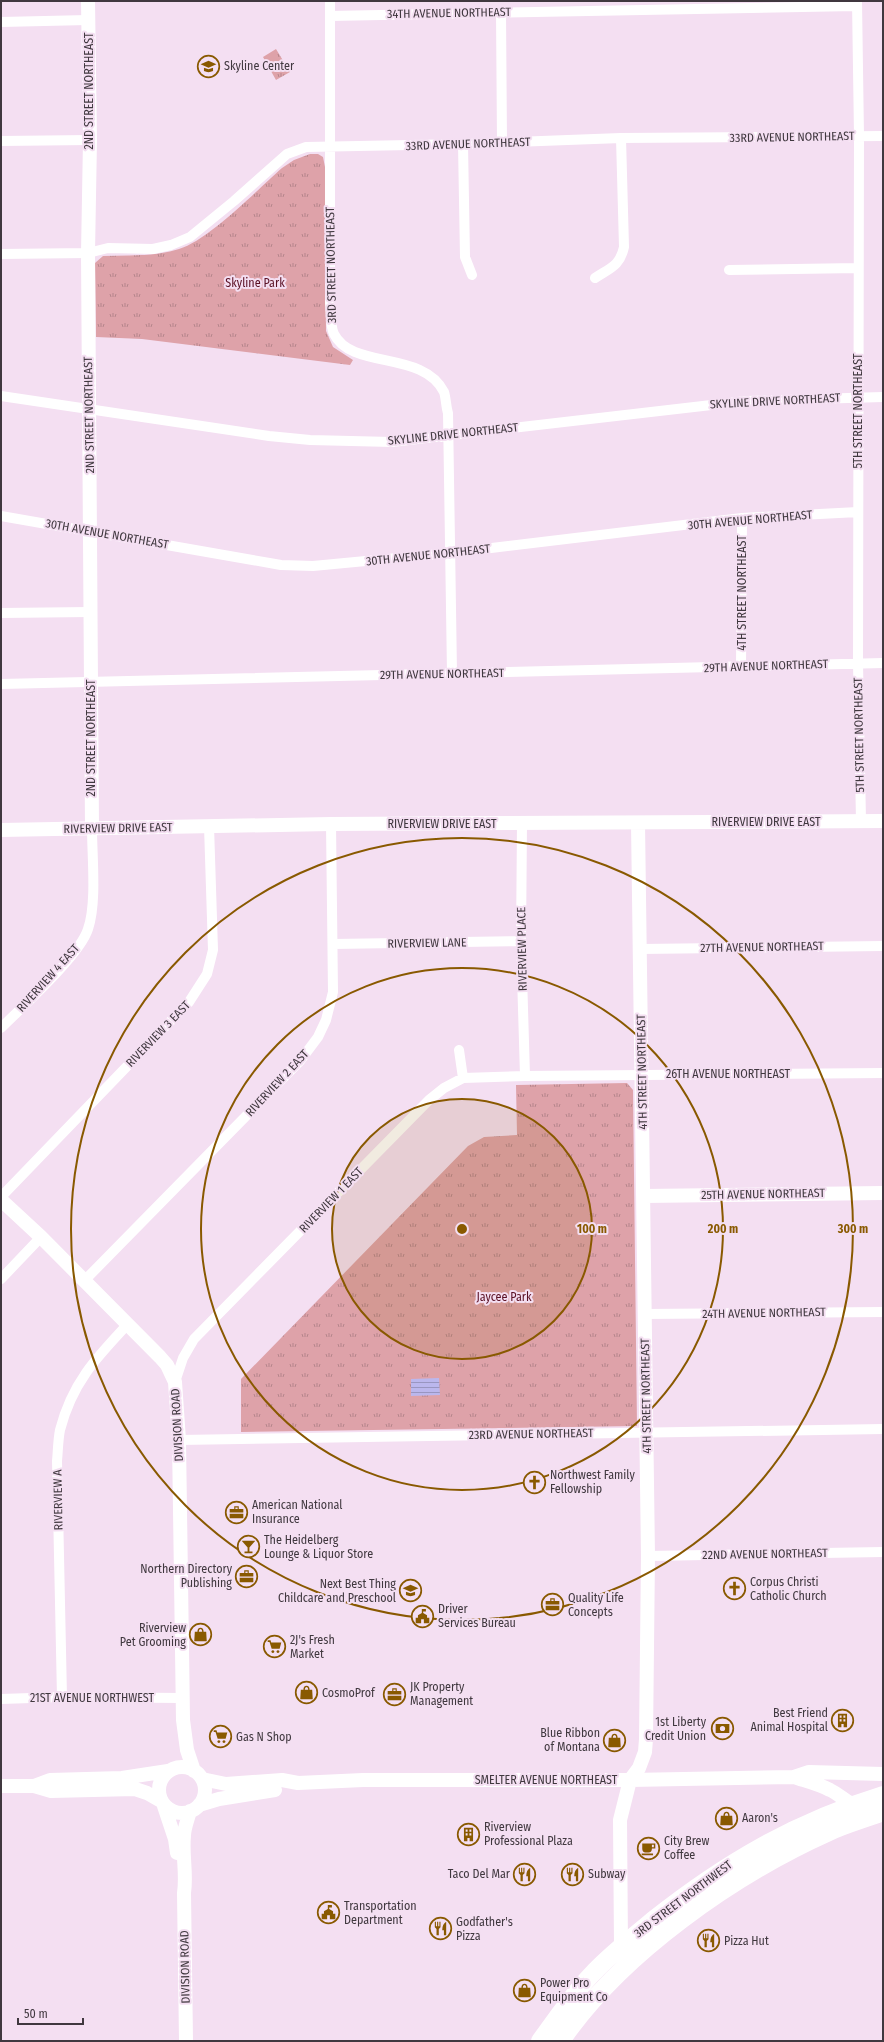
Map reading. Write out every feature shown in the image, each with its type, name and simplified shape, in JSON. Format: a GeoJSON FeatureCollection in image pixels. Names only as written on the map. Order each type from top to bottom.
{"type":"FeatureCollection","features":[{"type":"Feature","properties":{"kind":"highway","name":"3RD STREET NORTHWEST"},"geometry":{"type":"LineString","coordinates":[[540,2041],[593,1973],[621,1946],[691,1891],[740,1858],[795,1828],[851,1805],[883,1795]]}},
{"type":"Feature","properties":{"kind":"highway","name":"3RD STREET NORTHWEST"},"geometry":{"type":"LineString","coordinates":[[561,2041],[590,2003],[629,1963],[700,1906],[750,1874],[829,1832],[883,1811]]}},
{"type":"Feature","properties":{"kind":"street","name":"2ND STREET NORTHEAST"},"geometry":{"type":"LineString","coordinates":[[88,1],[90,140],[88,253],[92,828]]}},
{"type":"Feature","properties":{"kind":"street","name":"3RD STREET NORTHEAST"},"geometry":{"type":"LineString","coordinates":[[330,1],[330,303],[333,333],[343,346],[385,360],[415,367],[433,376],[444,393],[448,413],[452,673]]}},
{"type":"Feature","properties":{"kind":"street","name":"34TH AVENUE NORTHEAST"},"geometry":{"type":"LineString","coordinates":[[330,16],[501,12],[669,5],[856,4]]}},
{"type":"Feature","properties":{"kind":"street","name":"5TH STREET NORTHEAST"},"geometry":{"type":"LineString","coordinates":[[856,4],[859,136],[857,397],[858,663],[861,821]]}},
{"type":"Feature","properties":{"kind":"street"},"geometry":{"type":"LineString","coordinates":[[501,12],[502,143]]}},
{"type":"Feature","properties":{"kind":"street"},"geometry":{"type":"LineString","coordinates":[[1,22],[88,20]]}},
{"type":"Feature","properties":{"kind":"street","name":"33RD AVENUE NORTHEAST"},"geometry":{"type":"LineString","coordinates":[[1,254],[88,253],[108,248],[153,248],[171,245],[190,237],[234,201],[287,154],[306,147],[502,143],[621,138],[883,136]]}},
{"type":"Feature","properties":{"kind":"street"},"geometry":{"type":"LineString","coordinates":[[595,278],[616,265],[622,259],[624,247],[621,138]]}},
{"type":"Feature","properties":{"kind":"street"},"geometry":{"type":"LineString","coordinates":[[1,141],[90,140]]}},
{"type":"Feature","properties":{"kind":"street"},"geometry":{"type":"LineString","coordinates":[[463,144],[465,257],[472,275]]}},
{"type":"Feature","properties":{"kind":"street"},"geometry":{"type":"LineString","coordinates":[[729,270],[858,268]]}},
{"type":"Feature","properties":{"kind":"street","name":"SKYLINE DRIVE NORTHEAST"},"geometry":{"type":"LineString","coordinates":[[1,396],[269,436],[310,440],[392,442],[746,401],[857,397],[883,398]]}},
{"type":"Feature","properties":{"kind":"street","name":"30TH AVENUE NORTHEAST"},"geometry":{"type":"LineString","coordinates":[[1,516],[281,565],[313,566],[450,553],[742,518],[858,512]]}},
{"type":"Feature","properties":{"kind":"street","name":"4TH STREET NORTHEAST"},"geometry":{"type":"LineString","coordinates":[[741,667],[742,518]]}},
{"type":"Feature","properties":{"kind":"street"},"geometry":{"type":"LineString","coordinates":[[1,613],[90,612]]}},
{"type":"Feature","properties":{"kind":"street","name":"29TH AVENUE NORTHEAST"},"geometry":{"type":"LineString","coordinates":[[1,684],[883,663]]}},
{"type":"Feature","properties":{"kind":"street","name":"RIVERVIEW DRIVE EAST"},"geometry":{"type":"LineString","coordinates":[[1,830],[331,824],[883,821]]}},
{"type":"Feature","properties":{"kind":"street","name":"RIVERVIEW PLACE"},"geometry":{"type":"LineString","coordinates":[[522,823],[521,941],[525,1076]]}},
{"type":"Feature","properties":{"kind":"street","name":"4TH STREET NORTHEAST"},"geometry":{"type":"LineString","coordinates":[[629,1963],[621,1946],[620,1820],[630,1780],[639,1768],[643,1757],[646,1739],[648,1556],[638,823]]}},
{"type":"Feature","properties":{"kind":"street","name":"RIVERVIEW 2 EAST"},"geometry":{"type":"LineString","coordinates":[[84,1281],[300,1061],[318,1037],[326,1020],[333,992],[331,824]]}},
{"type":"Feature","properties":{"kind":"street","name":"RIVERVIEW 3 EAST"},"geometry":{"type":"LineString","coordinates":[[1,1199],[189,1002],[208,974],[213,950],[209,826]]}},
{"type":"Feature","properties":{"kind":"street","name":"RIVERVIEW 4 EAST"},"geometry":{"type":"LineString","coordinates":[[1,1028],[74,953],[88,930],[92,905],[92,828]]}},
{"type":"Feature","properties":{"kind":"street","name":"RIVERVIEW LANE"},"geometry":{"type":"LineString","coordinates":[[333,944],[521,941]]}},
{"type":"Feature","properties":{"kind":"street","name":"27TH AVENUE NORTHEAST"},"geometry":{"type":"LineString","coordinates":[[640,949],[883,946]]}},
{"type":"Feature","properties":{"kind":"street"},"geometry":{"type":"LineString","coordinates":[[459,1050],[463,1078]]}},
{"type":"Feature","properties":{"kind":"street","name":"26TH AVENUE NORTHEAST"},"geometry":{"type":"LineString","coordinates":[[525,1076],[883,1073]]}},
{"type":"Feature","properties":{"kind":"street","name":"RIVERVIEW 1 EAST"},"geometry":{"type":"LineString","coordinates":[[175,1382],[183,1358],[194,1339],[429,1100],[444,1088],[463,1078],[525,1076]]}},
{"type":"Feature","properties":{"kind":"street","name":"25TH AVENUE NORTHEAST"},"geometry":{"type":"LineString","coordinates":[[644,1196],[883,1193]]}},
{"type":"Feature","properties":{"kind":"street","name":"DIVISION ROAD"},"geometry":{"type":"LineString","coordinates":[[1,1199],[41,1237],[167,1365],[175,1382],[179,1440],[182,1720],[187,1750],[198,1775]]}},
{"type":"Feature","properties":{"kind":"street"},"geometry":{"type":"LineString","coordinates":[[1,1279],[41,1237]]}},
{"type":"Feature","properties":{"kind":"street","name":"24TH AVENUE NORTHEAST"},"geometry":{"type":"LineString","coordinates":[[644,1314],[883,1312]]}},
{"type":"Feature","properties":{"kind":"street","name":"RIVERVIEW A"},"geometry":{"type":"LineString","coordinates":[[62,1697],[58,1461],[60,1431],[68,1405],[82,1376],[101,1352],[128,1324]]}},
{"type":"Feature","properties":{"kind":"street","name":"23RD AVENUE NORTHEAST"},"geometry":{"type":"LineString","coordinates":[[179,1440],[883,1429]]}},
{"type":"Feature","properties":{"kind":"street","name":"22ND AVENUE NORTHEAST"},"geometry":{"type":"LineString","coordinates":[[648,1556],[883,1552]]}},
{"type":"Feature","properties":{"kind":"street","name":"21ST AVENUE NORTHWEST"},"geometry":{"type":"LineString","coordinates":[[1,1699],[62,1697],[182,1698]]}},
{"type":"Feature","properties":{"kind":"street","name":"DIVISION ROAD"},"geometry":{"type":"LineString","coordinates":[[170,1770],[178,1751],[179,1733],[182,1720]]}},
{"type":"Feature","properties":{"kind":"street"},"geometry":{"type":"LineString","coordinates":[[1,1786],[34,1786],[50,1791],[135,1789],[147,1793],[174,1812],[195,1808],[205,1789],[198,1775],[184,1767],[122,1778],[50,1780],[34,1786]]}},
{"type":"Feature","properties":{"kind":"street"},"geometry":{"type":"LineString","coordinates":[[163,1803],[159,1785],[170,1770]]}},
{"type":"Feature","properties":{"kind":"street","name":"SMELTER AVENUE NORTHEAST"},"geometry":{"type":"LineString","coordinates":[[198,1775],[226,1784],[282,1780],[298,1783],[363,1780],[630,1780],[794,1777],[809,1772],[883,1774]]}},
{"type":"Feature","properties":{"kind":"street","name":"SMELTER AVENUE NORTHEAST"},"geometry":{"type":"LineString","coordinates":[[794,1777],[830,1790],[845,1798],[851,1805],[883,1811]]}},
{"type":"Feature","properties":{"kind":"street","name":"SMELTER AVENUE NORTHEAST"},"geometry":{"type":"LineString","coordinates":[[195,1808],[219,1799],[286,1788],[298,1783]]}},
{"type":"Feature","properties":{"kind":"street","name":"DIVISION ROAD"},"geometry":{"type":"LineString","coordinates":[[163,1803],[175,1839],[180,1884],[184,1893]]}},
{"type":"Feature","properties":{"kind":"street","name":"DIVISION ROAD"},"geometry":{"type":"LineString","coordinates":[[186,2041],[184,1893],[186,1878],[184,1834],[195,1808]]}},
{"type":"Feature","properties":{"kind":"green space"},"geometry":{"type":"Polygon","coordinates":[[[276,49],[290,72],[276,80],[263,57],[276,49]]]}},
{"type":"Feature","properties":{"kind":"green space","name":"Skyline Park"},"geometry":{"type":"Polygon","coordinates":[[[310,154],[318,154],[323,157],[325,167],[326,331],[333,347],[353,360],[350,365],[142,339],[96,337],[95,263],[103,256],[141,255],[170,252],[191,244],[218,225],[282,168],[294,160],[310,154]]]}},
{"type":"Feature","properties":{"kind":"green space","name":"Jaycee Park"},"geometry":{"type":"Polygon","coordinates":[[[627,1083],[633,1090],[637,1426],[241,1432],[241,1379],[468,1146],[484,1137],[517,1135],[516,1085],[627,1083]]]}},
{"type":"Feature","properties":{"kind":"shaded area"},"geometry":{"type":"Polygon","coordinates":[[[439,1378],[440,1395],[411,1396],[411,1379],[439,1378]]]}},
{"type":"Feature","properties":{"kind":"place","name":"Skyline Center"},"geometry":{"type":"Point","coordinates":[208,66]}},
{"type":"Feature","properties":{"kind":"place","name":"Northwest Family Fellowship"},"geometry":{"type":"Point","coordinates":[534,1482]}},
{"type":"Feature","properties":{"kind":"place","name":"American National Insurance"},"geometry":{"type":"Point","coordinates":[236,1512]}},
{"type":"Feature","properties":{"kind":"place","name":"The Heidelberg Lounge & Liquor Store"},"geometry":{"type":"Point","coordinates":[248,1547]}},
{"type":"Feature","properties":{"kind":"place","name":"Northern Directory Publishing"},"geometry":{"type":"Point","coordinates":[247,1576]}},
{"type":"Feature","properties":{"kind":"place","name":"Corpus Christi Catholic Church"},"geometry":{"type":"Point","coordinates":[735,1589]}},
{"type":"Feature","properties":{"kind":"place","name":"Next Best Thing Childcare and Preschool"},"geometry":{"type":"Point","coordinates":[411,1591]}},
{"type":"Feature","properties":{"kind":"place","name":"Quality Life Concepts"},"geometry":{"type":"Point","coordinates":[553,1605]}},
{"type":"Feature","properties":{"kind":"place","name":"Driver Services Bureau"},"geometry":{"type":"Point","coordinates":[422,1616]}},
{"type":"Feature","properties":{"kind":"place","name":"Riverview Pet Grooming"},"geometry":{"type":"Point","coordinates":[201,1635]}},
{"type":"Feature","properties":{"kind":"place","name":"2J's Fresh Market"},"geometry":{"type":"Point","coordinates":[275,1647]}},
{"type":"Feature","properties":{"kind":"place","name":"CosmoProf"},"geometry":{"type":"Point","coordinates":[307,1693]}},
{"type":"Feature","properties":{"kind":"place","name":"JK Property Management"},"geometry":{"type":"Point","coordinates":[395,1694]}},
{"type":"Feature","properties":{"kind":"place","name":"Best Friend Animal Hospital"},"geometry":{"type":"Point","coordinates":[843,1720]}},
{"type":"Feature","properties":{"kind":"place","name":"1st Liberty Credit Union"},"geometry":{"type":"Point","coordinates":[722,1729]}},
{"type":"Feature","properties":{"kind":"place","name":"Gas N Shop"},"geometry":{"type":"Point","coordinates":[220,1737]}},
{"type":"Feature","properties":{"kind":"place","name":"Blue Ribbon of Montana"},"geometry":{"type":"Point","coordinates":[615,1740]}},
{"type":"Feature","properties":{"kind":"place","name":"Aaron's"},"geometry":{"type":"Point","coordinates":[727,1818]}},
{"type":"Feature","properties":{"kind":"place","name":"Riverview Professional Plaza"},"geometry":{"type":"Point","coordinates":[469,1834]}},
{"type":"Feature","properties":{"kind":"place","name":"City Brew Coffee"},"geometry":{"type":"Point","coordinates":[649,1848]}},
{"type":"Feature","properties":{"kind":"place","name":"Taco Del Mar"},"geometry":{"type":"Point","coordinates":[525,1874]}},
{"type":"Feature","properties":{"kind":"place","name":"Subway"},"geometry":{"type":"Point","coordinates":[572,1874]}},
{"type":"Feature","properties":{"kind":"place","name":"Transportation Department"},"geometry":{"type":"Point","coordinates":[328,1913]}},
{"type":"Feature","properties":{"kind":"place","name":"Godfather's Pizza"},"geometry":{"type":"Point","coordinates":[440,1929]}},
{"type":"Feature","properties":{"kind":"place","name":"Pizza Hut"},"geometry":{"type":"Point","coordinates":[708,1941]}},
{"type":"Feature","properties":{"kind":"place","name":"Power Pro Equipment Co"},"geometry":{"type":"Point","coordinates":[524,1990]}}]}
